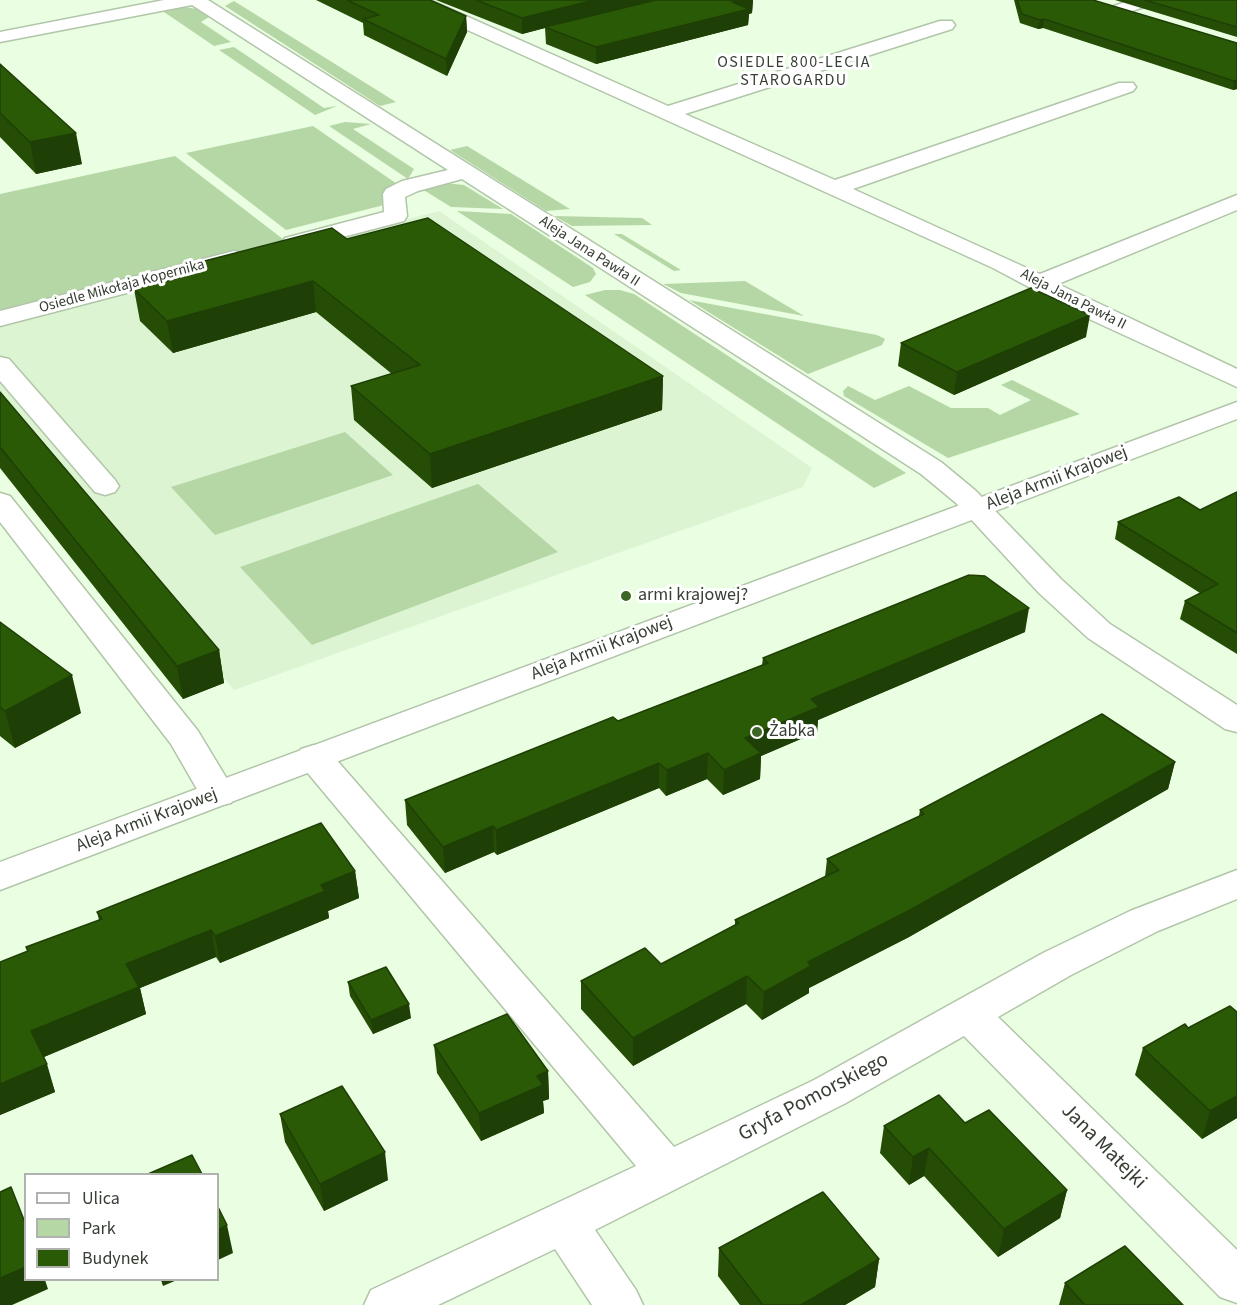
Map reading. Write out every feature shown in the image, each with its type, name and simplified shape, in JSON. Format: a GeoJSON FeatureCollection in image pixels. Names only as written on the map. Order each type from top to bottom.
{"type":"FeatureCollection","features":[{"type":"Feature","properties":{"kind":"street"},"geometry":{"type":"LineString","coordinates":[[0,37],[191,0]]}},
{"type":"Feature","properties":{"kind":"street","name":"Aleja Jana Pawła II"},"geometry":{"type":"LineString","coordinates":[[196,0],[931,468],[977,509],[1050,586],[1099,632],[1237,721]]}},
{"type":"Feature","properties":{"kind":"street","name":"Aleja Jana Pawła II"},"geometry":{"type":"LineString","coordinates":[[416,0],[1001,263],[1098,314],[1237,379]]}},
{"type":"Feature","properties":{"kind":"street"},"geometry":{"type":"LineString","coordinates":[[1120,9],[1147,0]]}},
{"type":"Feature","properties":{"kind":"street"},"geometry":{"type":"LineString","coordinates":[[1100,3],[1152,19]]}},
{"type":"Feature","properties":{"kind":"street"},"geometry":{"type":"LineString","coordinates":[[667,113],[946,25]]}},
{"type":"Feature","properties":{"kind":"street"},"geometry":{"type":"LineString","coordinates":[[514,44],[547,36]]}},
{"type":"Feature","properties":{"kind":"street"},"geometry":{"type":"LineString","coordinates":[[834,188],[1126,87]]}},
{"type":"Feature","properties":{"kind":"street","name":"Osiedle Mikołaja Kopernika"},"geometry":{"type":"LineString","coordinates":[[0,319],[271,255],[396,216],[394,194],[410,186],[464,172]]}},
{"type":"Feature","properties":{"kind":"street"},"geometry":{"type":"LineString","coordinates":[[1039,283],[1237,202]]}},
{"type":"Feature","properties":{"kind":"street"},"geometry":{"type":"LineString","coordinates":[[0,339],[271,255]]}},
{"type":"Feature","properties":{"kind":"street"},"geometry":{"type":"LineString","coordinates":[[0,365],[105,486]]}},
{"type":"Feature","properties":{"kind":"street","name":"Aleja Armii Krajowej"},"geometry":{"type":"LineString","coordinates":[[0,877],[1237,410]]}},
{"type":"Feature","properties":{"kind":"street"},"geometry":{"type":"LineString","coordinates":[[0,502],[186,739],[218,794]]}},
{"type":"Feature","properties":{"kind":"street"},"geometry":{"type":"LineString","coordinates":[[314,758],[668,1172]]}},
{"type":"Feature","properties":{"kind":"street","name":"Gryfa Pomorskiego"},"geometry":{"type":"LineString","coordinates":[[388,1305],[564,1223],[829,1092],[1057,964],[1144,921],[1237,884]]}},
{"type":"Feature","properties":{"kind":"street","name":"Jana Matejki"},"geometry":{"type":"LineString","coordinates":[[969,1014],[1237,1282]]}},
{"type":"Feature","properties":{"kind":"street"},"geometry":{"type":"LineString","coordinates":[[564,1223],[619,1305]]}},
{"type":"Feature","properties":{"kind":"shaded area"},"geometry":{"type":"Polygon","coordinates":[[[439,211],[812,468],[803,487],[234,690],[0,411],[0,326],[439,211]]]}},
{"type":"Feature","properties":{"kind":"green space"},"geometry":{"type":"Polygon","coordinates":[[[234,1],[396,102],[380,106],[225,6],[234,1]]]}},
{"type":"Feature","properties":{"kind":"green space"},"geometry":{"type":"Polygon","coordinates":[[[185,7],[197,9],[209,17],[201,22],[231,42],[214,46],[161,10],[185,7]]]}},
{"type":"Feature","properties":{"kind":"green space"},"geometry":{"type":"Polygon","coordinates":[[[234,47],[324,108],[337,106],[315,115],[219,50],[234,47]]]}},
{"type":"Feature","properties":{"kind":"green space"},"geometry":{"type":"Polygon","coordinates":[[[345,122],[371,124],[353,129],[414,169],[408,179],[329,126],[345,122]]]}},
{"type":"Feature","properties":{"kind":"green space"},"geometry":{"type":"Polygon","coordinates":[[[313,126],[397,184],[383,192],[384,205],[286,230],[186,153],[313,126]]]}},
{"type":"Feature","properties":{"kind":"green space"},"geometry":{"type":"Polygon","coordinates":[[[467,146],[570,209],[546,211],[450,150],[467,146]]]}},
{"type":"Feature","properties":{"kind":"green space"},"geometry":{"type":"Polygon","coordinates":[[[175,156],[288,243],[0,313],[0,194],[175,156]]]}},
{"type":"Feature","properties":{"kind":"green space"},"geometry":{"type":"Polygon","coordinates":[[[444,183],[464,185],[503,209],[451,207],[422,189],[444,183]]]}},
{"type":"Feature","properties":{"kind":"green space"},"geometry":{"type":"Polygon","coordinates":[[[457,211],[511,214],[593,268],[596,274],[590,282],[573,287],[457,211]]]}},
{"type":"Feature","properties":{"kind":"green space"},"geometry":{"type":"Polygon","coordinates":[[[554,216],[642,218],[652,225],[572,226],[554,216]]]}},
{"type":"Feature","properties":{"kind":"green space"},"geometry":{"type":"Polygon","coordinates":[[[614,234],[622,234],[681,270],[674,271],[614,234]]]}},
{"type":"Feature","properties":{"kind":"green space"},"geometry":{"type":"Polygon","coordinates":[[[745,281],[804,316],[681,293],[663,284],[745,281]]]}},
{"type":"Feature","properties":{"kind":"green space"},"geometry":{"type":"Polygon","coordinates":[[[605,290],[620,290],[634,294],[906,473],[874,488],[585,295],[605,290]]]}},
{"type":"Feature","properties":{"kind":"green space"},"geometry":{"type":"Polygon","coordinates":[[[689,300],[877,335],[885,339],[882,345],[808,374],[689,300]]]}},
{"type":"Feature","properties":{"kind":"green space"},"geometry":{"type":"Polygon","coordinates":[[[1012,380],[1080,414],[948,458],[844,396],[843,391],[848,386],[875,400],[909,386],[951,408],[988,408],[1000,415],[1031,400],[1001,385],[1012,380]]]}},
{"type":"Feature","properties":{"kind":"green space"},"geometry":{"type":"Polygon","coordinates":[[[345,432],[393,475],[215,535],[171,487],[345,432]]]}},
{"type":"Feature","properties":{"kind":"green space"},"geometry":{"type":"Polygon","coordinates":[[[478,484],[558,552],[312,645],[240,567],[478,484]]]}},
{"type":"Feature","properties":{"kind":"building"},"geometry":{"type":"Polygon","coordinates":[[[347,0],[430,0],[466,16],[446,59],[363,19],[379,15],[347,0]]]}},
{"type":"Feature","properties":{"kind":"building"},"geometry":{"type":"Polygon","coordinates":[[[476,0],[594,0],[522,18],[476,0]]]}},
{"type":"Feature","properties":{"kind":"building"},"geometry":{"type":"Polygon","coordinates":[[[656,0],[741,0],[732,2],[749,9],[596,47],[545,27],[656,0]]]}},
{"type":"Feature","properties":{"kind":"building"},"geometry":{"type":"Polygon","coordinates":[[[1017,0],[1093,0],[1237,43],[1237,80],[1234,81],[1044,19],[1040,20],[1022,14],[1017,0]]]}},
{"type":"Feature","properties":{"kind":"building"},"geometry":{"type":"Polygon","coordinates":[[[1145,0],[1237,0],[1237,27],[1145,0]]]}},
{"type":"Feature","properties":{"kind":"building"},"geometry":{"type":"Polygon","coordinates":[[[0,64],[76,133],[30,142],[0,113],[0,64]]]}},
{"type":"Feature","properties":{"kind":"building"},"geometry":{"type":"Polygon","coordinates":[[[428,218],[663,376],[430,454],[351,386],[420,365],[313,281],[167,321],[134,289],[198,273],[189,265],[332,228],[347,239],[428,218]]]}},
{"type":"Feature","properties":{"kind":"building"},"geometry":{"type":"Polygon","coordinates":[[[1031,288],[1090,315],[957,372],[901,343],[1031,288]]]}},
{"type":"Feature","properties":{"kind":"building"},"geometry":{"type":"Polygon","coordinates":[[[0,392],[219,650],[177,666],[0,447],[0,392]]]}},
{"type":"Feature","properties":{"kind":"building"},"geometry":{"type":"Polygon","coordinates":[[[1237,492],[1237,633],[1185,601],[1218,584],[1118,522],[1179,497],[1200,510],[1237,492]]]}},
{"type":"Feature","properties":{"kind":"building"},"geometry":{"type":"Polygon","coordinates":[[[969,575],[985,576],[1029,608],[811,699],[819,707],[745,738],[761,753],[724,770],[708,753],[667,770],[659,763],[496,830],[493,826],[443,847],[405,800],[613,717],[618,721],[768,663],[763,658],[969,575]]]}},
{"type":"Feature","properties":{"kind":"building"},"geometry":{"type":"Polygon","coordinates":[[[0,622],[72,675],[5,711],[0,707],[0,622]]]}},
{"type":"Feature","properties":{"kind":"building"},"geometry":{"type":"Polygon","coordinates":[[[1102,714],[1175,762],[912,909],[808,962],[811,966],[764,992],[747,976],[633,1038],[581,981],[645,948],[661,964],[739,923],[735,920],[839,870],[827,859],[924,814],[920,810],[1102,714]]]}},
{"type":"Feature","properties":{"kind":"building"},"geometry":{"type":"Polygon","coordinates":[[[321,823],[355,871],[321,885],[325,891],[215,936],[211,930],[126,964],[139,987],[31,1031],[47,1064],[0,1084],[0,962],[28,951],[26,947],[102,919],[97,912],[321,823]]]}},
{"type":"Feature","properties":{"kind":"building"},"geometry":{"type":"Polygon","coordinates":[[[386,967],[409,1004],[371,1020],[348,982],[386,967]]]}},
{"type":"Feature","properties":{"kind":"building"},"geometry":{"type":"Polygon","coordinates":[[[1230,1006],[1237,1012],[1237,1096],[1210,1111],[1143,1048],[1185,1024],[1188,1028],[1230,1006]]]}},
{"type":"Feature","properties":{"kind":"building"},"geometry":{"type":"Polygon","coordinates":[[[507,1014],[548,1071],[537,1076],[543,1085],[479,1113],[434,1045],[507,1014]]]}},
{"type":"Feature","properties":{"kind":"building"},"geometry":{"type":"Polygon","coordinates":[[[342,1086],[385,1152],[320,1184],[280,1114],[342,1086]]]}},
{"type":"Feature","properties":{"kind":"building"},"geometry":{"type":"Polygon","coordinates":[[[939,1095],[965,1123],[989,1110],[1067,1190],[1004,1229],[929,1148],[913,1157],[884,1126],[939,1095]]]}},
{"type":"Feature","properties":{"kind":"building"},"geometry":{"type":"Polygon","coordinates":[[[192,1155],[201,1173],[150,1173],[192,1155]]]}},
{"type":"Feature","properties":{"kind":"building"},"geometry":{"type":"Polygon","coordinates":[[[11,1187],[24,1220],[24,1268],[0,1278],[0,1192],[11,1187]]]}},
{"type":"Feature","properties":{"kind":"building"},"geometry":{"type":"Polygon","coordinates":[[[823,1192],[879,1259],[801,1305],[763,1305],[719,1248],[823,1192]]]}},
{"type":"Feature","properties":{"kind":"building"},"geometry":{"type":"Polygon","coordinates":[[[219,1209],[227,1225],[219,1229],[219,1209]]]}},
{"type":"Feature","properties":{"kind":"building"},"geometry":{"type":"Polygon","coordinates":[[[1125,1246],[1183,1305],[1085,1305],[1065,1283],[1125,1246]]]}},
{"type":"Feature","properties":{"kind":"place","name":"armi krajowej?"},"geometry":{"type":"Point","coordinates":[626,596]}},
{"type":"Feature","properties":{"kind":"place","name":"Żabka"},"geometry":{"type":"Point","coordinates":[757,732]}},
{"type":"Feature","properties":{"kind":"district","name":"OSIEDLE 800-LECIA STAROGARDU"},"geometry":{"type":"Point","coordinates":[794,72]}}]}
